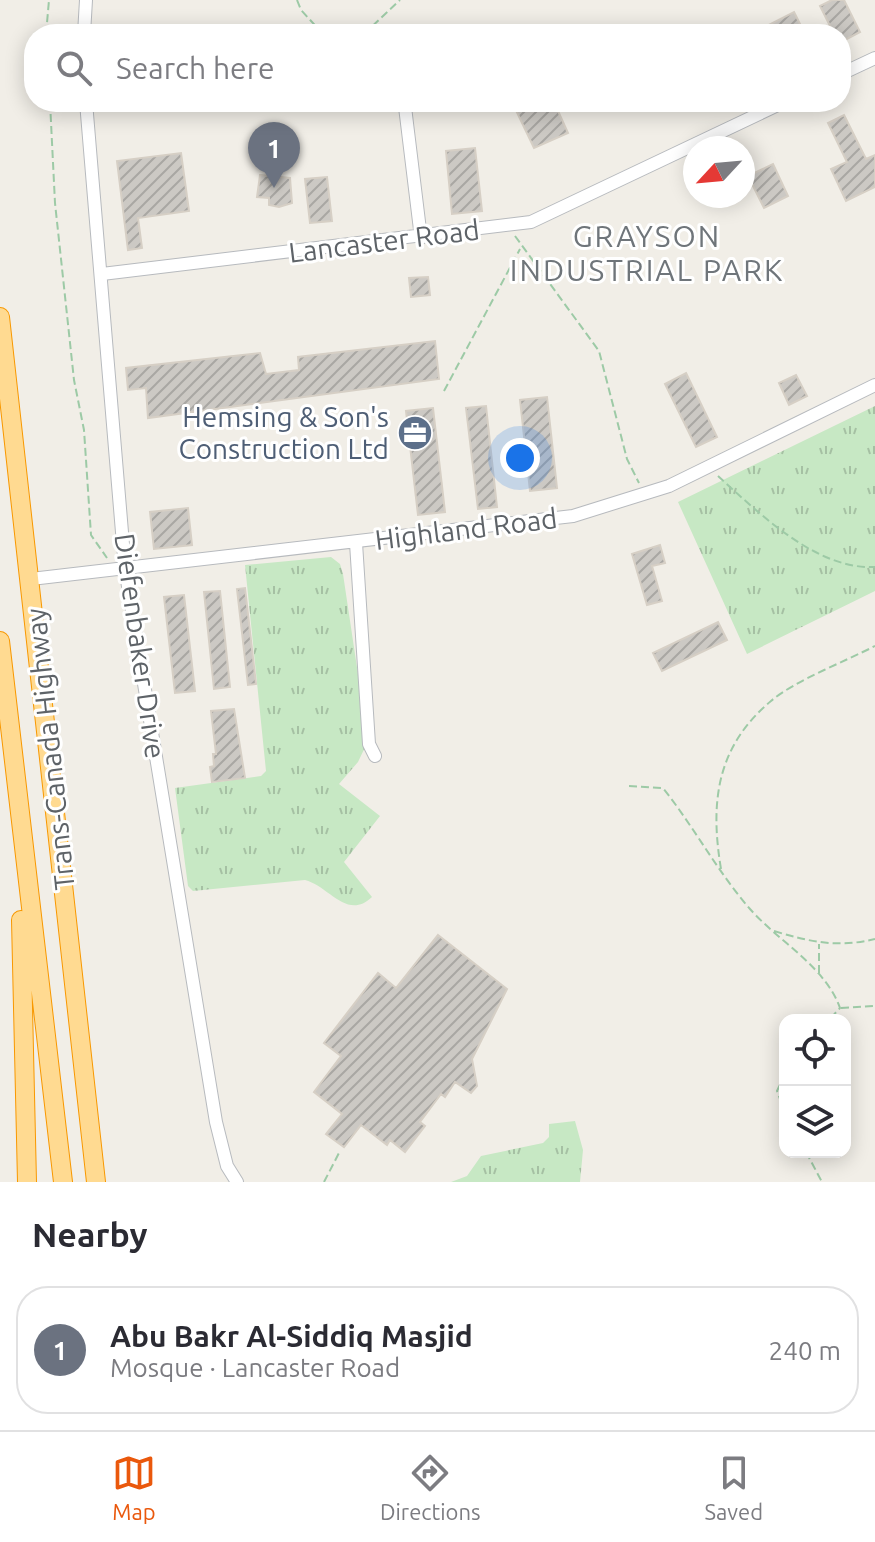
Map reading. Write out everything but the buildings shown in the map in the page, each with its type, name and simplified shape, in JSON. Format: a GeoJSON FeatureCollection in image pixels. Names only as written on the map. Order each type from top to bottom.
{"type":"FeatureCollection","features":[{"type":"Feature","properties":{"kind":"highway","name":"Trans-Canada Highway"},"geometry":{"type":"LineString","coordinates":[[0,317],[96,1182]]}},
{"type":"Feature","properties":{"kind":"highway","name":"Trans-Canada Highway"},"geometry":{"type":"LineString","coordinates":[[0,641],[63,1182]]}},
{"type":"Feature","properties":{"kind":"highway"},"geometry":{"type":"LineString","coordinates":[[19,818],[27,1182]]}},
{"type":"Feature","properties":{"kind":"street"},"geometry":{"type":"LineString","coordinates":[[85,24],[86,0]]}},
{"type":"Feature","properties":{"kind":"street"},"geometry":{"type":"LineString","coordinates":[[851,69],[875,58]]}},
{"type":"Feature","properties":{"kind":"street","name":"Diefenbaker Drive"},"geometry":{"type":"LineString","coordinates":[[87,112],[125,568],[216,1122],[227,1166],[237,1182]]}},
{"type":"Feature","properties":{"kind":"street"},"geometry":{"type":"LineString","coordinates":[[406,112],[421,238]]}},
{"type":"Feature","properties":{"kind":"street","name":"Lancaster Road"},"geometry":{"type":"LineString","coordinates":[[102,274],[421,238],[531,222],[763,112]]}},
{"type":"Feature","properties":{"kind":"street","name":"Highland Road"},"geometry":{"type":"LineString","coordinates":[[31,579],[573,516],[648,493],[708,467],[875,385]]}},
{"type":"Feature","properties":{"kind":"street"},"geometry":{"type":"LineString","coordinates":[[356,543],[369,744],[375,756]]}},
{"type":"Feature","properties":{"kind":"path"},"geometry":{"type":"LineString","coordinates":[[47,24],[49,0]]}},
{"type":"Feature","properties":{"kind":"path"},"geometry":{"type":"LineString","coordinates":[[297,0],[301,10],[314,24]]}},
{"type":"Feature","properties":{"kind":"path"},"geometry":{"type":"LineString","coordinates":[[375,24],[400,0]]}},
{"type":"Feature","properties":{"kind":"path"},"geometry":{"type":"LineString","coordinates":[[50,112],[55,203],[74,380],[84,430],[91,535],[106,557],[125,568]]}},
{"type":"Feature","properties":{"kind":"path"},"geometry":{"type":"LineString","coordinates":[[510,225],[521,248],[599,351],[627,459],[648,493]]}},
{"type":"Feature","properties":{"kind":"path"},"geometry":{"type":"LineString","coordinates":[[444,391],[521,248]]}},
{"type":"Feature","properties":{"kind":"path"},"geometry":{"type":"LineString","coordinates":[[708,467],[759,513],[810,549],[860,568],[875,567]]}},
{"type":"Feature","properties":{"kind":"path"},"geometry":{"type":"LineString","coordinates":[[721,870],[714,799],[728,757],[743,732],[772,700],[875,646]]}},
{"type":"Feature","properties":{"kind":"path"},"geometry":{"type":"LineString","coordinates":[[629,786],[663,788],[750,909],[834,990],[840,1008]]}},
{"type":"Feature","properties":{"kind":"path"},"geometry":{"type":"LineString","coordinates":[[773,931],[819,943],[847,946],[875,939]]}},
{"type":"Feature","properties":{"kind":"path"},"geometry":{"type":"LineString","coordinates":[[819,943],[819,975]]}},
{"type":"Feature","properties":{"kind":"path"},"geometry":{"type":"LineString","coordinates":[[834,1014],[840,1008],[875,1006]]}},
{"type":"Feature","properties":{"kind":"path"},"geometry":{"type":"LineString","coordinates":[[324,1182],[340,1151]]}},
{"type":"Feature","properties":{"kind":"path"},"geometry":{"type":"LineString","coordinates":[[809,1158],[822,1182]]}},
{"type":"Feature","properties":{"kind":"green space"},"geometry":{"type":"Polygon","coordinates":[[[875,406],[875,591],[747,654],[678,502],[875,406]]]}},
{"type":"Feature","properties":{"kind":"green space"},"geometry":{"type":"Polygon","coordinates":[[[331,557],[340,564],[343,574],[368,741],[358,762],[339,784],[380,816],[344,862],[372,897],[363,903],[346,904],[305,880],[193,891],[188,886],[175,788],[261,776],[266,771],[245,565],[331,557]]]}},
{"type":"Feature","properties":{"kind":"green space"},"geometry":{"type":"Polygon","coordinates":[[[575,1121],[583,1150],[580,1182],[451,1182],[467,1176],[481,1156],[543,1143],[549,1137],[549,1124],[575,1121]]]}},
{"type":"Feature","properties":{"kind":"place","name":"Abu Bakr Al-Siddiq Masjid"},"geometry":{"type":"Point","coordinates":[274,188]}},
{"type":"Feature","properties":{"kind":"place","name":"Hemsing & Son's Construction Ltd"},"geometry":{"type":"Point","coordinates":[415,433]}},
{"type":"Feature","properties":{"kind":"district","name":"GRAYSON INDUSTRIAL PARK"},"geometry":{"type":"Point","coordinates":[647,254]}}]}
